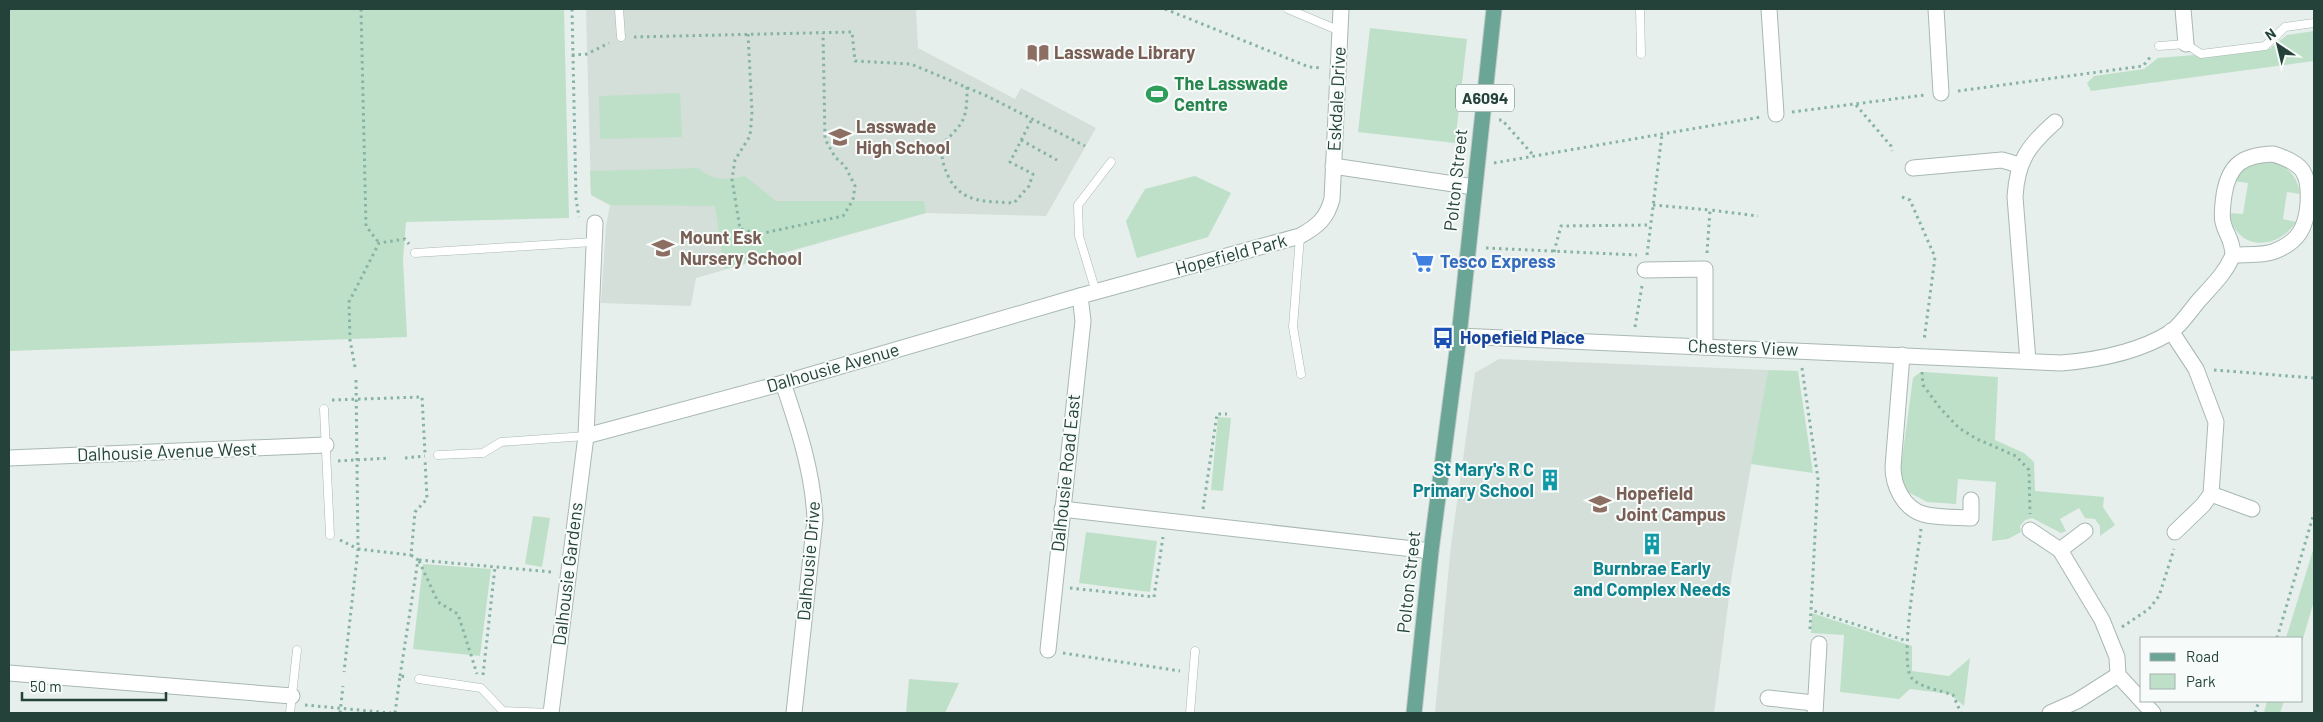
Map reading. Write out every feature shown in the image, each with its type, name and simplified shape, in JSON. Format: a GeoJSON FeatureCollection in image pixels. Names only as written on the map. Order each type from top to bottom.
{"type":"FeatureCollection","features":[{"type":"Feature","properties":{"kind":"main road","name":"Polton Street"},"geometry":{"type":"LineString","coordinates":[[1414,713],[1431,551],[1459,336],[1494,9]]}},
{"type":"Feature","properties":{"kind":"street","name":"Eskdale Drive"},"geometry":{"type":"LineString","coordinates":[[1341,9],[1333,166],[1474,187]]}},
{"type":"Feature","properties":{"kind":"street"},"geometry":{"type":"LineString","coordinates":[[1769,9],[1776,114]]}},
{"type":"Feature","properties":{"kind":"street"},"geometry":{"type":"LineString","coordinates":[[1936,9],[1941,94]]}},
{"type":"Feature","properties":{"kind":"street"},"geometry":{"type":"LineString","coordinates":[[2183,9],[2186,44]]}},
{"type":"Feature","properties":{"kind":"street"},"geometry":{"type":"LineString","coordinates":[[2028,361],[2014,197],[2019,165],[2039,136],[2055,122]]}},
{"type":"Feature","properties":{"kind":"street"},"geometry":{"type":"LineString","coordinates":[[2257,154],[2274,154],[2290,159],[2304,172],[2309,183],[2307,221],[2298,236],[2273,252],[2233,255],[2232,241],[2223,222],[2226,182],[2232,170],[2239,162],[2257,154]]}},
{"type":"Feature","properties":{"kind":"street"},"geometry":{"type":"LineString","coordinates":[[1912,168],[2002,160],[2019,165]]}},
{"type":"Feature","properties":{"kind":"street","name":"Hopefield Park"},"geometry":{"type":"LineString","coordinates":[[1080,296],[1300,236],[1323,221],[1329,212],[1332,199],[1333,166]]}},
{"type":"Feature","properties":{"kind":"street","name":"Dalhousie Gardens"},"geometry":{"type":"LineString","coordinates":[[551,713],[586,436],[589,242],[595,223]]}},
{"type":"Feature","properties":{"kind":"street","name":"Chesters View"},"geometry":{"type":"LineString","coordinates":[[1459,336],[2061,363],[2100,359],[2147,343],[2171,331],[2213,286],[2229,264],[2233,255]]}},
{"type":"Feature","properties":{"kind":"street"},"geometry":{"type":"LineString","coordinates":[[1646,263],[1705,269],[1705,347]]}},
{"type":"Feature","properties":{"kind":"street","name":"Dalhousie Avenue"},"geometry":{"type":"LineString","coordinates":[[586,436],[783,383],[1080,296]]}},
{"type":"Feature","properties":{"kind":"street","name":"Dalhousie Road East"},"geometry":{"type":"LineString","coordinates":[[1048,650],[1083,321],[1080,296]]}},
{"type":"Feature","properties":{"kind":"street"},"geometry":{"type":"LineString","coordinates":[[2171,331],[2196,369],[2216,422],[2211,494],[2203,505],[2174,532]]}},
{"type":"Feature","properties":{"kind":"street"},"geometry":{"type":"LineString","coordinates":[[1902,355],[1893,479],[1901,496],[1910,507],[1923,514],[1971,518],[1971,500]]}},
{"type":"Feature","properties":{"kind":"street","name":"Dalhousie Drive"},"geometry":{"type":"LineString","coordinates":[[783,383],[808,461],[814,491],[816,519],[794,713]]}},
{"type":"Feature","properties":{"kind":"street","name":"Dalhousie Avenue West"},"geometry":{"type":"LineString","coordinates":[[9,458],[326,445]]}},
{"type":"Feature","properties":{"kind":"street"},"geometry":{"type":"LineString","coordinates":[[2211,494],[2252,509]]}},
{"type":"Feature","properties":{"kind":"street"},"geometry":{"type":"LineString","coordinates":[[1062,509],[1431,551]]}},
{"type":"Feature","properties":{"kind":"street"},"geometry":{"type":"LineString","coordinates":[[2030,530],[2060,550],[2102,620],[2117,657],[2118,676],[2140,699]]}},
{"type":"Feature","properties":{"kind":"street"},"geometry":{"type":"LineString","coordinates":[[2060,550],[2084,531]]}},
{"type":"Feature","properties":{"kind":"street"},"geometry":{"type":"LineString","coordinates":[[1768,698],[1815,708],[1819,644]]}},
{"type":"Feature","properties":{"kind":"street"},"geometry":{"type":"LineString","coordinates":[[9,673],[292,700]]}},
{"type":"Feature","properties":{"kind":"street"},"geometry":{"type":"LineString","coordinates":[[2050,713],[2077,701],[2118,676]]}},
{"type":"Feature","properties":{"kind":"street"},"geometry":{"type":"LineString","coordinates":[[2143,702],[2153,713]]}},
{"type":"Feature","properties":{"kind":"lane"},"geometry":{"type":"LineString","coordinates":[[619,9],[620,37]]}},
{"type":"Feature","properties":{"kind":"lane"},"geometry":{"type":"LineString","coordinates":[[1288,9],[1340,31]]}},
{"type":"Feature","properties":{"kind":"lane"},"geometry":{"type":"LineString","coordinates":[[1640,9],[1641,54]]}},
{"type":"Feature","properties":{"kind":"lane"},"geometry":{"type":"LineString","coordinates":[[2159,46],[2186,44],[2201,54],[2265,46],[2285,27],[2314,23]]}},
{"type":"Feature","properties":{"kind":"lane"},"geometry":{"type":"LineString","coordinates":[[1096,292],[1079,236],[1078,205],[1111,162]]}},
{"type":"Feature","properties":{"kind":"lane"},"geometry":{"type":"LineString","coordinates":[[1300,236],[1292,327],[1301,374]]}},
{"type":"Feature","properties":{"kind":"lane"},"geometry":{"type":"LineString","coordinates":[[415,253],[589,242]]}},
{"type":"Feature","properties":{"kind":"lane"},"geometry":{"type":"LineString","coordinates":[[324,410],[330,535]]}},
{"type":"Feature","properties":{"kind":"lane"},"geometry":{"type":"LineString","coordinates":[[438,455],[483,453],[501,442],[586,436]]}},
{"type":"Feature","properties":{"kind":"lane"},"geometry":{"type":"LineString","coordinates":[[290,713],[297,650]]}},
{"type":"Feature","properties":{"kind":"lane"},"geometry":{"type":"LineString","coordinates":[[1190,713],[1195,651]]}},
{"type":"Feature","properties":{"kind":"lane"},"geometry":{"type":"LineString","coordinates":[[419,679],[482,688]]}},
{"type":"Feature","properties":{"kind":"lane","name":"Dalhousie Gardens"},"geometry":{"type":"LineString","coordinates":[[482,688],[503,710],[551,713]]}},
{"type":"Feature","properties":{"kind":"path"},"geometry":{"type":"LineString","coordinates":[[361,9],[366,226],[379,243]]}},
{"type":"Feature","properties":{"kind":"path"},"geometry":{"type":"LineString","coordinates":[[572,9],[576,199],[589,242]]}},
{"type":"Feature","properties":{"kind":"path"},"geometry":{"type":"LineString","coordinates":[[1165,9],[1309,67],[1339,70]]}},
{"type":"Feature","properties":{"kind":"path"},"geometry":{"type":"LineString","coordinates":[[572,55],[587,54],[620,37],[852,32],[855,61],[911,64],[967,87],[1086,146]]}},
{"type":"Feature","properties":{"kind":"path"},"geometry":{"type":"LineString","coordinates":[[748,34],[752,112],[750,136],[735,160],[732,179],[740,229],[759,234],[843,216],[853,200],[855,186],[845,166],[835,157],[825,139],[822,33]]}},
{"type":"Feature","properties":{"kind":"path"},"geometry":{"type":"LineString","coordinates":[[1477,166],[1776,114],[1941,94],[2143,66],[2159,46]]}},
{"type":"Feature","properties":{"kind":"path"},"geometry":{"type":"LineString","coordinates":[[967,87],[967,115],[956,131],[942,144],[941,162],[956,190],[972,199],[1014,203],[1030,186],[1033,174],[1010,162],[1032,119]]}},
{"type":"Feature","properties":{"kind":"path"},"geometry":{"type":"LineString","coordinates":[[1856,104],[1891,146],[1892,151]]}},
{"type":"Feature","properties":{"kind":"path"},"geometry":{"type":"LineString","coordinates":[[1482,120],[1502,120],[1534,156]]}},
{"type":"Feature","properties":{"kind":"path"},"geometry":{"type":"LineString","coordinates":[[1632,344],[1646,263],[1662,134]]}},
{"type":"Feature","properties":{"kind":"path"},"geometry":{"type":"LineString","coordinates":[[1021,140],[1057,160]]}},
{"type":"Feature","properties":{"kind":"path"},"geometry":{"type":"LineString","coordinates":[[1653,204],[1758,216]]}},
{"type":"Feature","properties":{"kind":"path"},"geometry":{"type":"LineString","coordinates":[[1705,269],[1710,210]]}},
{"type":"Feature","properties":{"kind":"path"},"geometry":{"type":"LineString","coordinates":[[1554,252],[1561,226],[1651,225]]}},
{"type":"Feature","properties":{"kind":"path"},"geometry":{"type":"LineString","coordinates":[[1470,232],[1486,233],[1486,248],[1554,252],[1646,263]]}},
{"type":"Feature","properties":{"kind":"path"},"geometry":{"type":"LineString","coordinates":[[379,243],[405,239],[415,253]]}},
{"type":"Feature","properties":{"kind":"path"},"geometry":{"type":"LineString","coordinates":[[355,367],[350,340],[349,302],[379,243]]}},
{"type":"Feature","properties":{"kind":"path"},"geometry":{"type":"LineString","coordinates":[[1800,351],[1818,479],[1811,610],[1908,641]]}},
{"type":"Feature","properties":{"kind":"path"},"geometry":{"type":"LineString","coordinates":[[2196,369],[2314,378]]}},
{"type":"Feature","properties":{"kind":"path"},"geometry":{"type":"LineString","coordinates":[[344,672],[358,549],[356,380]]}},
{"type":"Feature","properties":{"kind":"path"},"geometry":{"type":"LineString","coordinates":[[324,410],[324,400],[422,397],[427,498],[416,512],[411,555]]}},
{"type":"Feature","properties":{"kind":"path"},"geometry":{"type":"LineString","coordinates":[[1201,525],[1216,414],[1228,414]]}},
{"type":"Feature","properties":{"kind":"path"},"geometry":{"type":"LineString","coordinates":[[405,458],[438,455]]}},
{"type":"Feature","properties":{"kind":"path"},"geometry":{"type":"LineString","coordinates":[[326,462],[390,458]]}},
{"type":"Feature","properties":{"kind":"path"},"geometry":{"type":"LineString","coordinates":[[2277,637],[2314,513]]}},
{"type":"Feature","properties":{"kind":"path"},"geometry":{"type":"LineString","coordinates":[[1923,514],[1908,641],[1908,671],[1917,684],[1953,695],[1961,713]]}},
{"type":"Feature","properties":{"kind":"path"},"geometry":{"type":"LineString","coordinates":[[1054,587],[1154,597],[1166,521]]}},
{"type":"Feature","properties":{"kind":"path"},"geometry":{"type":"LineString","coordinates":[[2109,636],[2149,609],[2159,596],[2175,545],[2174,532]]}},
{"type":"Feature","properties":{"kind":"path"},"geometry":{"type":"LineString","coordinates":[[330,535],[358,549],[411,555],[418,560],[438,602],[458,614],[482,688]]}},
{"type":"Feature","properties":{"kind":"path"},"geometry":{"type":"LineString","coordinates":[[418,560],[568,573]]}},
{"type":"Feature","properties":{"kind":"path"},"geometry":{"type":"LineString","coordinates":[[292,700],[340,711],[393,713],[418,560]]}},
{"type":"Feature","properties":{"kind":"path"},"geometry":{"type":"LineString","coordinates":[[482,688],[495,567]]}},
{"type":"Feature","properties":{"kind":"path"},"geometry":{"type":"LineString","coordinates":[[1048,650],[1077,657],[1193,673]]}},
{"type":"Feature","properties":{"kind":"path"},"geometry":{"type":"LineString","coordinates":[[400,676],[419,679]]}},
{"type":"Feature","properties":{"kind":"path"},"geometry":{"type":"LineString","coordinates":[[340,711],[343,686]]}},
{"type":"Feature","properties":{"kind":"shaded area","name":"Lasswade High School"},"geometry":{"type":"Polygon","coordinates":[[[586,9],[916,9],[918,48],[1015,99],[1021,88],[1096,128],[1046,216],[926,213],[696,278],[691,306],[601,303],[606,226],[610,205],[591,195],[586,9]]]}},
{"type":"Feature","properties":{"kind":"shaded area","name":"Hopefield Joint Campus"},"geometry":{"type":"Polygon","coordinates":[[[1499,359],[1768,370],[1732,574],[1714,713],[1435,713],[1451,545],[1475,373],[1499,359]]]}},
{"type":"Feature","properties":{"kind":"green space"},"geometry":{"type":"Polygon","coordinates":[[[9,9],[564,9],[569,218],[406,222],[403,260],[407,337],[9,351],[9,9]]]}},
{"type":"Feature","properties":{"kind":"green space"},"geometry":{"type":"Polygon","coordinates":[[[1370,28],[1467,39],[1455,143],[1358,132],[1370,28]]]}},
{"type":"Feature","properties":{"kind":"green space"},"geometry":{"type":"Polygon","coordinates":[[[2314,31],[2314,61],[2091,91],[2087,83],[2094,76],[2144,69],[2158,58],[2194,55],[2202,58],[2269,49],[2287,35],[2314,31]]]}},
{"type":"Feature","properties":{"kind":"green space"},"geometry":{"type":"Polygon","coordinates":[[[680,93],[682,137],[600,139],[599,96],[680,93]]]}},
{"type":"Feature","properties":{"kind":"green space"},"geometry":{"type":"Polygon","coordinates":[[[2265,161],[2278,164],[2289,171],[2296,181],[2300,194],[2287,192],[2283,219],[2296,222],[2278,238],[2258,243],[2240,235],[2233,225],[2229,213],[2243,214],[2248,183],[2233,181],[2247,167],[2265,161]]]}},
{"type":"Feature","properties":{"kind":"green space"},"geometry":{"type":"Polygon","coordinates":[[[699,168],[714,177],[732,178],[745,176],[776,201],[924,201],[926,213],[724,269],[715,206],[610,205],[591,195],[590,171],[699,168]]]}},
{"type":"Feature","properties":{"kind":"green space"},"geometry":{"type":"Polygon","coordinates":[[[1195,176],[1231,193],[1208,237],[1137,258],[1126,221],[1145,189],[1195,176]]]}},
{"type":"Feature","properties":{"kind":"green space"},"geometry":{"type":"Polygon","coordinates":[[[1768,370],[1798,371],[1813,473],[1751,464],[1768,370]]]}},
{"type":"Feature","properties":{"kind":"green space"},"geometry":{"type":"Polygon","coordinates":[[[1919,373],[1998,377],[1995,440],[2024,453],[2034,462],[2035,491],[2104,497],[2103,507],[2115,525],[2100,536],[2100,526],[2095,519],[2085,518],[2079,508],[2060,519],[2066,531],[2061,533],[2032,518],[2025,520],[2020,526],[2021,532],[2008,539],[1992,541],[1996,482],[1958,479],[1956,504],[1927,502],[1908,492],[1900,474],[1913,378],[1919,373]]]}},
{"type":"Feature","properties":{"kind":"green space"},"geometry":{"type":"Polygon","coordinates":[[[1218,417],[1231,418],[1223,491],[1211,490],[1218,417]]]}},
{"type":"Feature","properties":{"kind":"green space"},"geometry":{"type":"Polygon","coordinates":[[[533,516],[550,518],[542,567],[525,564],[533,516]]]}},
{"type":"Feature","properties":{"kind":"green space"},"geometry":{"type":"Polygon","coordinates":[[[1086,532],[1157,541],[1150,592],[1079,583],[1086,532]]]}},
{"type":"Feature","properties":{"kind":"green space"},"geometry":{"type":"Polygon","coordinates":[[[2314,547],[2314,601],[2303,639],[2303,637],[2286,637],[2314,547]]]}},
{"type":"Feature","properties":{"kind":"green space"},"geometry":{"type":"Polygon","coordinates":[[[423,564],[491,569],[480,656],[413,649],[423,564]]]}},
{"type":"Feature","properties":{"kind":"green space"},"geometry":{"type":"Polygon","coordinates":[[[1812,613],[1912,646],[1912,671],[1949,676],[1970,658],[1964,706],[1950,694],[1910,689],[1899,699],[1840,692],[1844,635],[1811,633],[1812,613]]]}},
{"type":"Feature","properties":{"kind":"green space"},"geometry":{"type":"Polygon","coordinates":[[[909,679],[959,683],[945,713],[906,713],[909,679]]]}},
{"type":"Feature","properties":{"kind":"green space"},"geometry":{"type":"Polygon","coordinates":[[[2267,702],[2284,702],[2280,713],[2264,713],[2267,702]]]}},
{"type":"Feature","properties":{"kind":"place","name":"Lasswade Library"},"geometry":{"type":"Point","coordinates":[1038,53]}},
{"type":"Feature","properties":{"kind":"place","name":"The Lasswade Centre"},"geometry":{"type":"Point","coordinates":[1157,94]}},
{"type":"Feature","properties":{"kind":"place","name":"Lasswade High School"},"geometry":{"type":"Point","coordinates":[840,137]}},
{"type":"Feature","properties":{"kind":"place","name":"Mount Esk Nursery School"},"geometry":{"type":"Point","coordinates":[663,248]}},
{"type":"Feature","properties":{"kind":"place","name":"Tesco Express"},"geometry":{"type":"Point","coordinates":[1423,262]}},
{"type":"Feature","properties":{"kind":"place","name":"Hopefield Place"},"geometry":{"type":"Point","coordinates":[1443,338]}},
{"type":"Feature","properties":{"kind":"place","name":"St Mary's R C Primary School"},"geometry":{"type":"Point","coordinates":[1550,480]}},
{"type":"Feature","properties":{"kind":"place","name":"Hopefield Joint Campus"},"geometry":{"type":"Point","coordinates":[1600,504]}},
{"type":"Feature","properties":{"kind":"place","name":"Burnbrae Early and Complex Needs"},"geometry":{"type":"Point","coordinates":[1652,544]}}]}
